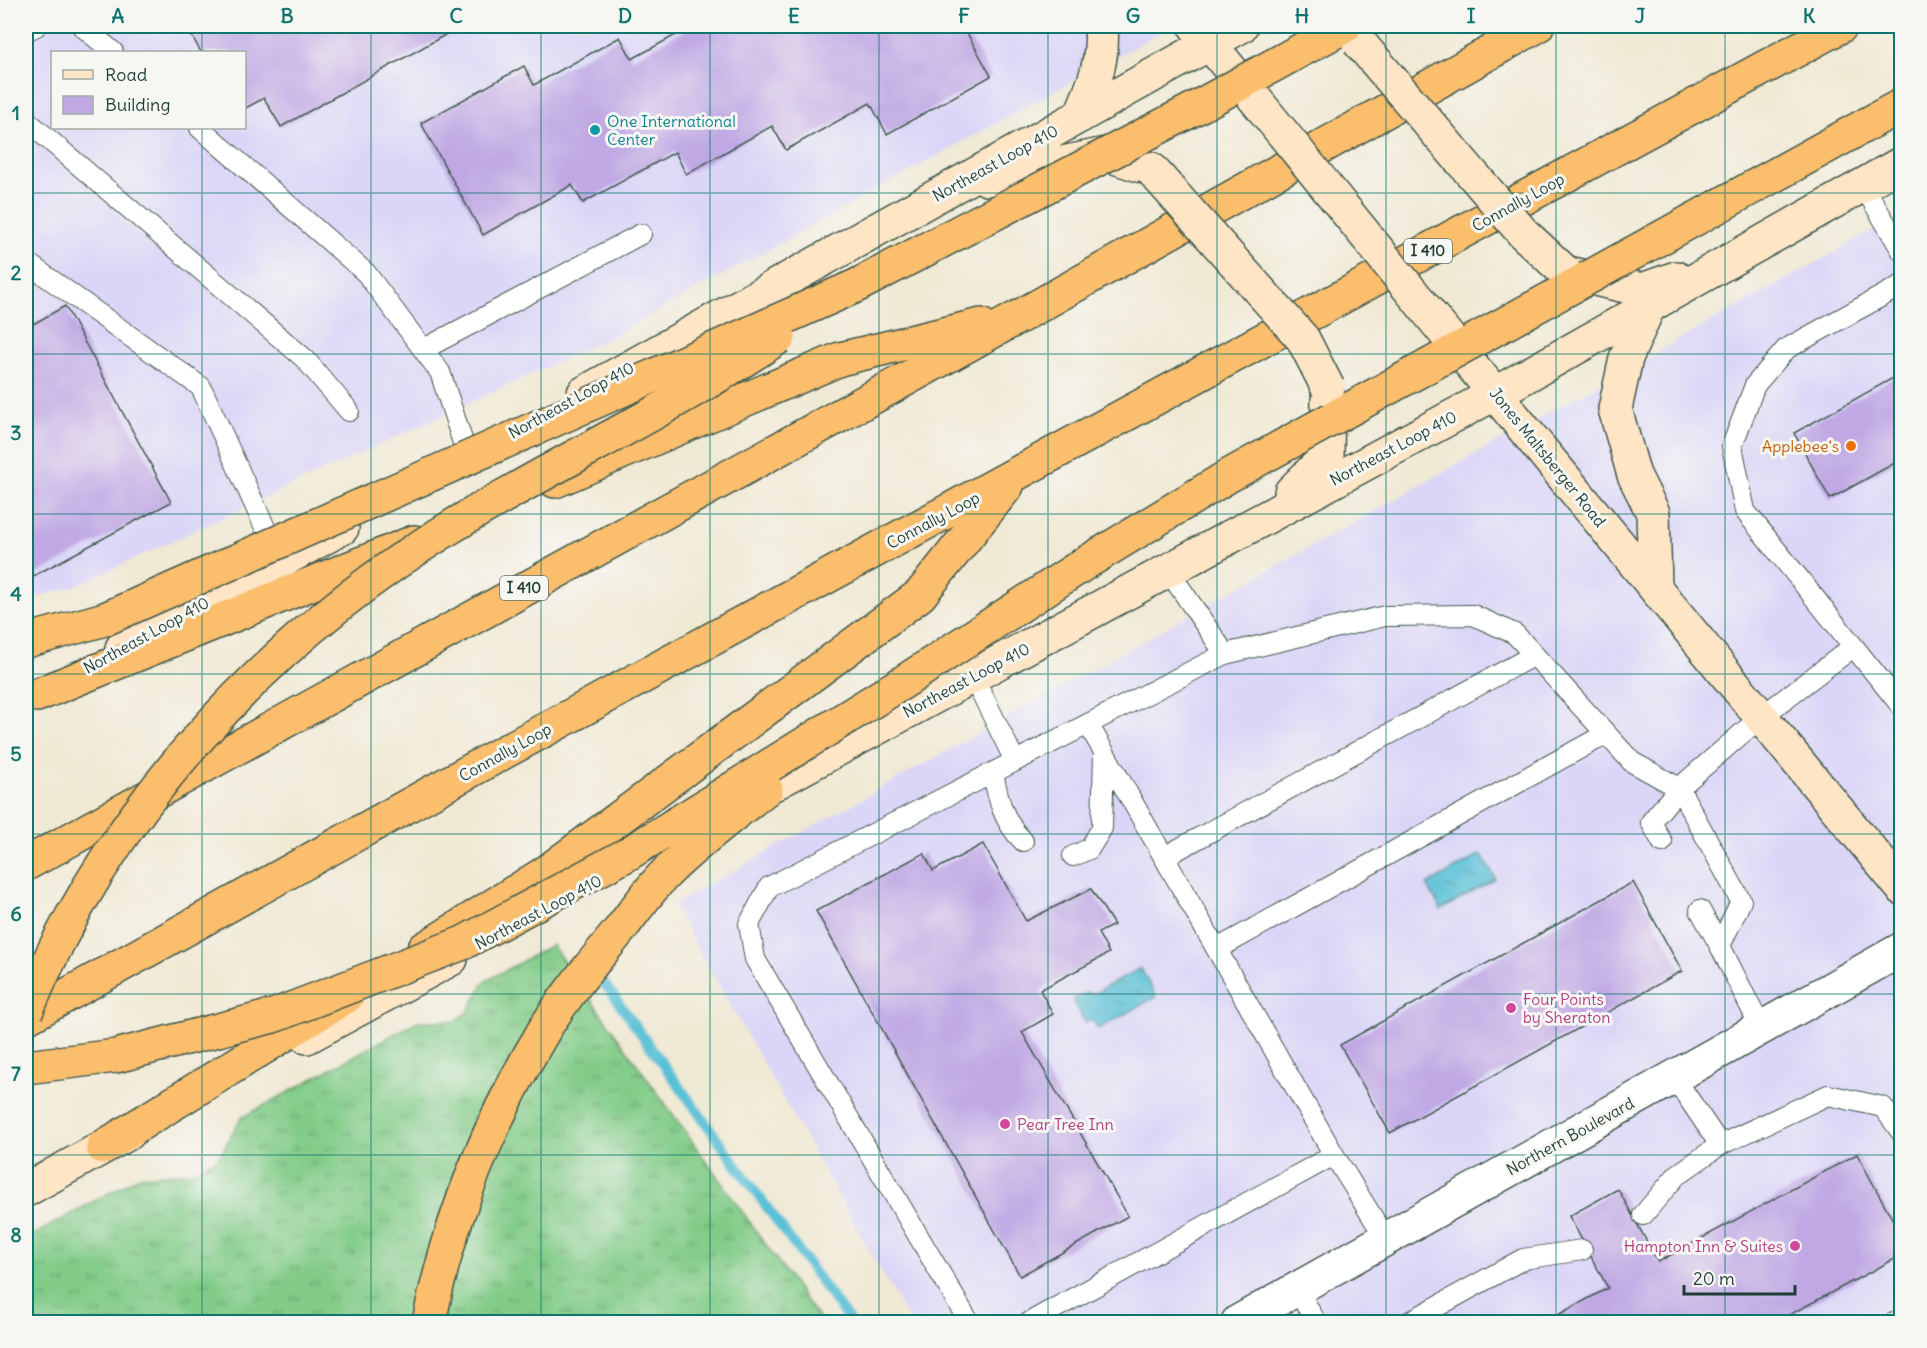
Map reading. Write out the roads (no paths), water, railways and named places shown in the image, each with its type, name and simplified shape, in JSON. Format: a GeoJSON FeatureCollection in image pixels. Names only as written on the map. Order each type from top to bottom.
{"type":"FeatureCollection","features":[{"type":"Feature","properties":{"kind":"highway","name":"I 410"},"geometry":{"type":"LineString","coordinates":[[26,864],[1024,314],[1537,26]]}},
{"type":"Feature","properties":{"kind":"highway","name":"Connally Loop"},"geometry":{"type":"LineString","coordinates":[[26,1018],[494,758],[1841,26]]}},
{"type":"Feature","properties":{"kind":"highway"},"geometry":{"type":"LineString","coordinates":[[26,641],[105,619],[856,286],[1190,111],[1354,31]]}},
{"type":"Feature","properties":{"kind":"highway"},"geometry":{"type":"LineString","coordinates":[[26,1066],[116,1056],[273,1016],[463,943],[626,855],[902,683],[1084,564],[1230,475],[1902,105]]}},
{"type":"Feature","properties":{"kind":"highway"},"geometry":{"type":"LineString","coordinates":[[26,1012],[70,921],[100,870],[168,773],[226,709],[320,621],[378,575],[450,528],[725,374],[856,286]]}},
{"type":"Feature","properties":{"kind":"highway"},"geometry":{"type":"LineString","coordinates":[[31,698],[391,552],[840,358],[1024,314]]}},
{"type":"Feature","properties":{"kind":"highway"},"geometry":{"type":"LineString","coordinates":[[103,1148],[545,873],[920,595],[1016,476]]}},
{"type":"Feature","properties":{"kind":"highway"},"geometry":{"type":"LineString","coordinates":[[429,1323],[438,1275],[460,1210],[486,1145],[513,1086],[544,1030],[586,971],[664,876],[704,838],[902,683]]}},
{"type":"Feature","properties":{"kind":"main road"},"geometry":{"type":"LineString","coordinates":[[1080,116],[1098,76],[1103,47],[1101,26]]}},
{"type":"Feature","properties":{"kind":"main road","name":"Northeast Loop 410"},"geometry":{"type":"LineString","coordinates":[[31,698],[468,458],[1080,116],[1202,34],[1240,26]]}},
{"type":"Feature","properties":{"kind":"main road"},"geometry":{"type":"LineString","coordinates":[[1354,31],[1523,233],[1565,272],[1642,290],[1742,254]]}},
{"type":"Feature","properties":{"kind":"main road","name":"Jones Maltsberger Road"},"geometry":{"type":"LineString","coordinates":[[1202,34],[1902,888]]}},
{"type":"Feature","properties":{"kind":"main road"},"geometry":{"type":"LineString","coordinates":[[955,186],[1106,154],[1151,169],[1303,339],[1328,388],[1327,456],[1266,517]]}},
{"type":"Feature","properties":{"kind":"main road","name":"Northeast Loop 410"},"geometry":{"type":"LineString","coordinates":[[26,1190],[1496,393],[1902,163]]}},
{"type":"Feature","properties":{"kind":"main road"},"geometry":{"type":"LineString","coordinates":[[1649,306],[1626,358],[1615,409],[1635,476],[1653,513],[1655,587]]}},
{"type":"Feature","properties":{"kind":"street","name":"Northern Boulevard"},"geometry":{"type":"LineString","coordinates":[[1238,1323],[1902,949]]}},
{"type":"Feature","properties":{"kind":"lane"},"geometry":{"type":"LineString","coordinates":[[26,31],[36,26]]}},
{"type":"Feature","properties":{"kind":"lane"},"geometry":{"type":"LineString","coordinates":[[82,26],[112,51]]}},
{"type":"Feature","properties":{"kind":"lane"},"geometry":{"type":"LineString","coordinates":[[26,120],[305,360],[350,411]]}},
{"type":"Feature","properties":{"kind":"lane"},"geometry":{"type":"LineString","coordinates":[[201,129],[366,273],[440,372],[468,458]]}},
{"type":"Feature","properties":{"kind":"lane"},"geometry":{"type":"LineString","coordinates":[[1863,185],[1902,251]]}},
{"type":"Feature","properties":{"kind":"lane"},"geometry":{"type":"LineString","coordinates":[[424,349],[641,234]]}},
{"type":"Feature","properties":{"kind":"lane"},"geometry":{"type":"LineString","coordinates":[[26,262],[201,387],[280,561]]}},
{"type":"Feature","properties":{"kind":"lane"},"geometry":{"type":"LineString","coordinates":[[1902,285],[1786,349],[1755,385],[1732,446],[1745,511],[1902,707]]}},
{"type":"Feature","properties":{"kind":"lane"},"geometry":{"type":"LineString","coordinates":[[1168,570],[1225,654]]}},
{"type":"Feature","properties":{"kind":"lane"},"geometry":{"type":"LineString","coordinates":[[969,1323],[755,959],[749,924],[769,887],[1225,654],[1385,616],[1473,615],[1515,634],[1632,762],[1679,788],[1741,901],[1720,946]]}},
{"type":"Feature","properties":{"kind":"lane"},"geometry":{"type":"LineString","coordinates":[[1662,842],[1651,822],[1679,788],[1761,717],[1853,646]]}},
{"type":"Feature","properties":{"kind":"lane"},"geometry":{"type":"LineString","coordinates":[[1164,857],[1534,655]]}},
{"type":"Feature","properties":{"kind":"lane"},"geometry":{"type":"LineString","coordinates":[[973,676],[1015,761]]}},
{"type":"Feature","properties":{"kind":"lane"},"geometry":{"type":"LineString","coordinates":[[1088,724],[1334,1155],[1386,1239]]}},
{"type":"Feature","properties":{"kind":"lane"},"geometry":{"type":"LineString","coordinates":[[1217,949],[1606,734]]}},
{"type":"Feature","properties":{"kind":"lane"},"geometry":{"type":"LineString","coordinates":[[1073,856],[1089,849],[1102,828],[1104,752]]}},
{"type":"Feature","properties":{"kind":"lane"},"geometry":{"type":"LineString","coordinates":[[993,773],[1000,805],[1010,828],[1023,841]]}},
{"type":"Feature","properties":{"kind":"lane"},"geometry":{"type":"LineString","coordinates":[[1700,910],[1761,1028]]}},
{"type":"Feature","properties":{"kind":"lane"},"geometry":{"type":"LineString","coordinates":[[1674,1077],[1720,1144]]}},
{"type":"Feature","properties":{"kind":"lane"},"geometry":{"type":"LineString","coordinates":[[1643,1215],[1677,1175],[1720,1144],[1827,1095],[1883,1107],[1902,1133]]}},
{"type":"Feature","properties":{"kind":"lane"},"geometry":{"type":"LineString","coordinates":[[1030,1323],[1334,1155]]}},
{"type":"Feature","properties":{"kind":"lane"},"geometry":{"type":"LineString","coordinates":[[1409,1323],[1523,1259],[1581,1250]]}},
{"type":"Feature","properties":{"kind":"lane"},"geometry":{"type":"LineString","coordinates":[[1297,1289],[1316,1323]]}},
{"type":"Feature","properties":{"kind":"lane"},"geometry":{"type":"LineString","coordinates":[[1895,1323],[1902,1319]]}},
{"type":"Feature","properties":{"kind":"water"},"geometry":{"type":"Polygon","coordinates":[[[1481,854],[1496,879],[1441,910],[1427,885],[1481,854]]]}},
{"type":"Feature","properties":{"kind":"water"},"geometry":{"type":"Polygon","coordinates":[[[1141,968],[1156,997],[1098,1029],[1092,1019],[1085,1022],[1073,1000],[1088,992],[1091,995],[1141,968]]]}},
{"type":"Feature","properties":{"kind":"waterway"},"geometry":{"type":"LineString","coordinates":[[602,980],[850,1322]]}},
{"type":"Feature","properties":{"kind":"place","name":"One International Center"},"geometry":{"type":"Point","coordinates":[595,130]}},
{"type":"Feature","properties":{"kind":"place","name":"Applebee's"},"geometry":{"type":"Point","coordinates":[1851,446]}},
{"type":"Feature","properties":{"kind":"place","name":"Four Points by Sheraton"},"geometry":{"type":"Point","coordinates":[1511,1008]}},
{"type":"Feature","properties":{"kind":"place","name":"Pear Tree Inn"},"geometry":{"type":"Point","coordinates":[1005,1124]}},
{"type":"Feature","properties":{"kind":"place","name":"Hampton Inn & Suites"},"geometry":{"type":"Point","coordinates":[1795,1246]}}]}
